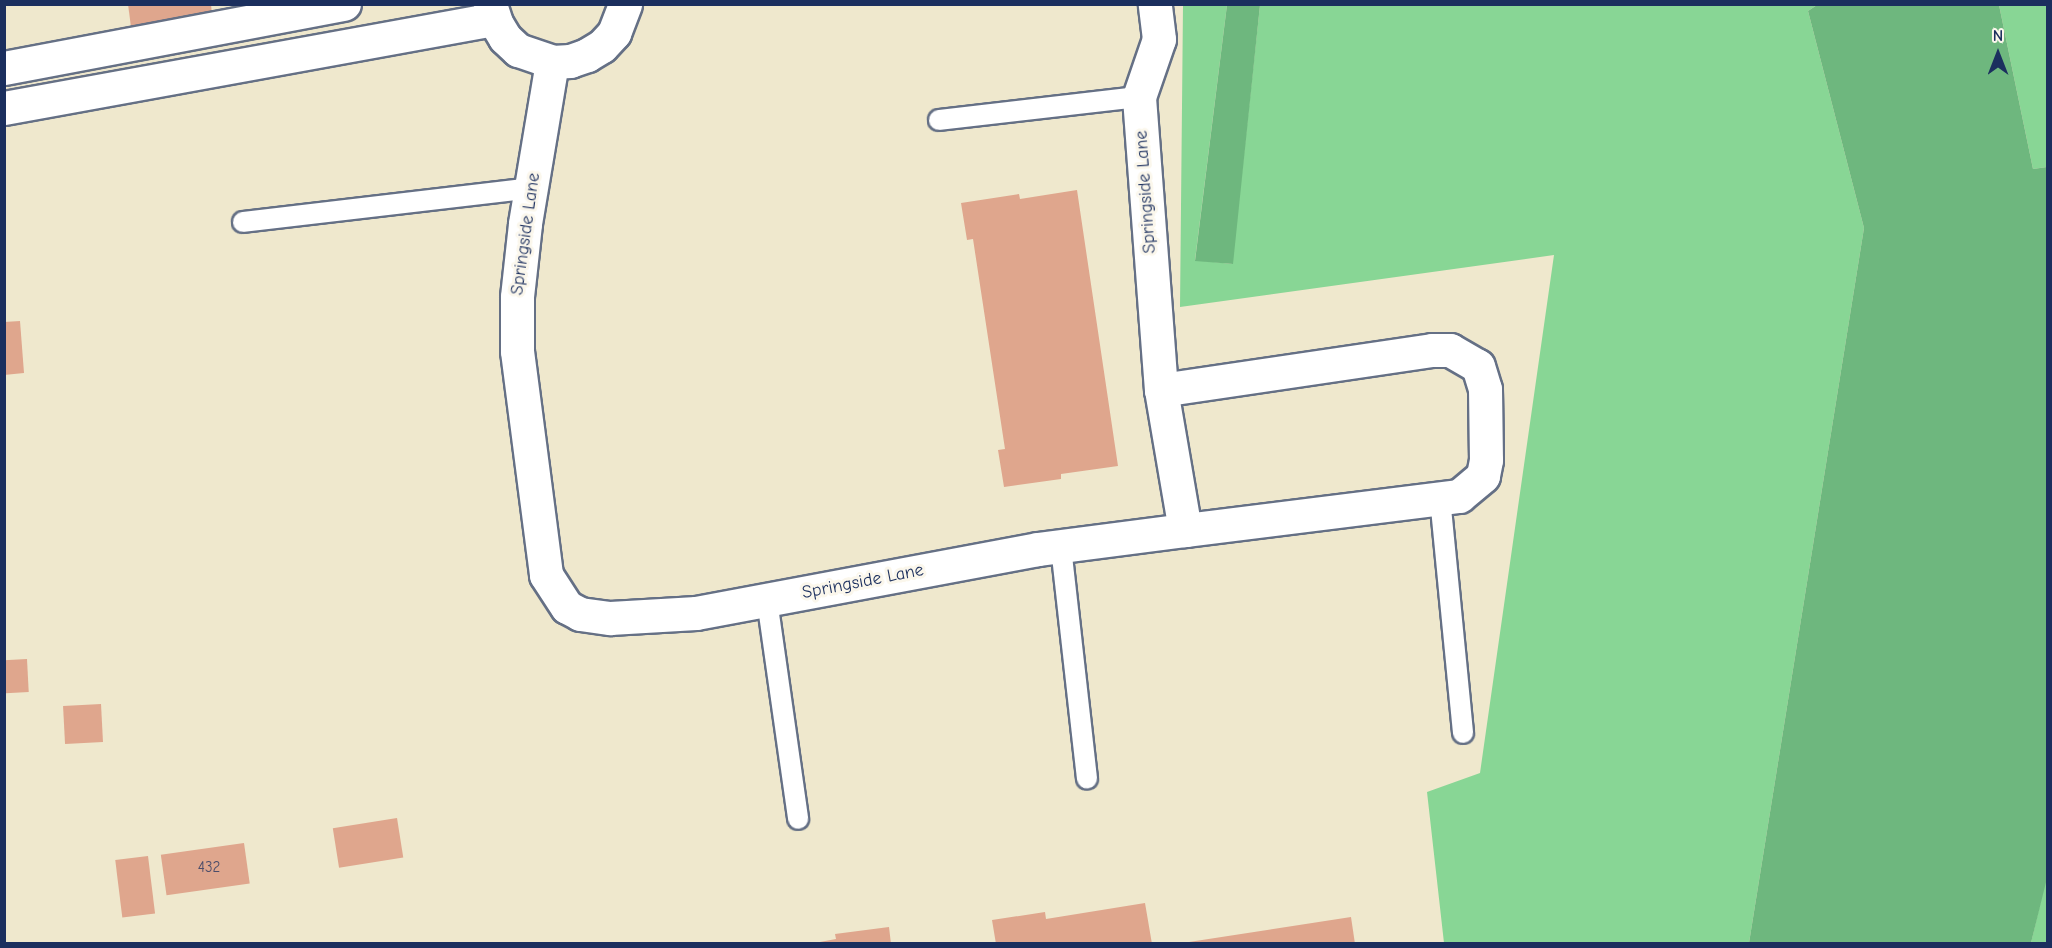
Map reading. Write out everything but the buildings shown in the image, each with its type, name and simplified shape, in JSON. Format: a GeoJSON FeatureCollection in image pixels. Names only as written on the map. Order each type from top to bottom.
{"type":"FeatureCollection","features":[{"type":"Feature","properties":{"kind":"street"},"geometry":{"type":"LineString","coordinates":[[4,68],[344,4]]}},
{"type":"Feature","properties":{"kind":"street"},"geometry":{"type":"LineString","coordinates":[[4,108],[492,12],[505,38],[518,50],[552,62],[579,58],[602,46],[614,33],[625,4]]}},
{"type":"Feature","properties":{"kind":"street","name":"Springside Lane"},"geometry":{"type":"LineString","coordinates":[[552,62],[531,188],[517,297],[517,351],[540,549],[546,575],[567,607],[580,614],[610,618],[696,613],[1061,547],[1185,530],[1161,390],[1139,97],[1159,39],[1155,4]]}},
{"type":"Feature","properties":{"kind":"street"},"geometry":{"type":"LineString","coordinates":[[1161,390],[1432,350],[1450,350],[1478,366],[1485,389],[1486,460],[1483,476],[1460,496],[1185,530]]}},
{"type":"Feature","properties":{"kind":"lane"},"geometry":{"type":"LineString","coordinates":[[939,120],[1139,97]]}},
{"type":"Feature","properties":{"kind":"lane"},"geometry":{"type":"LineString","coordinates":[[243,222],[531,188]]}},
{"type":"Feature","properties":{"kind":"lane"},"geometry":{"type":"LineString","coordinates":[[1440,498],[1463,733]]}},
{"type":"Feature","properties":{"kind":"lane"},"geometry":{"type":"LineString","coordinates":[[1061,547],[1087,779]]}},
{"type":"Feature","properties":{"kind":"lane"},"geometry":{"type":"LineString","coordinates":[[767,600],[798,819]]}},
{"type":"Feature","properties":{"kind":"green space"},"geometry":{"type":"Polygon","coordinates":[[[1183,5],[1227,5],[1195,260],[1232,264],[1260,5],[1817,5],[1808,11],[1864,228],[1749,943],[1444,943],[1427,792],[1480,773],[1554,255],[1180,307],[1183,5]]]}},
{"type":"Feature","properties":{"kind":"green space"},"geometry":{"type":"Polygon","coordinates":[[[1227,5],[1260,5],[1233,264],[1195,261],[1227,5]]]}},
{"type":"Feature","properties":{"kind":"green space"},"geometry":{"type":"Polygon","coordinates":[[[1817,5],[1999,5],[2033,169],[2047,167],[2048,874],[2031,943],[1749,943],[1864,228],[1808,11],[1817,5]]]}},
{"type":"Feature","properties":{"kind":"green space"},"geometry":{"type":"Polygon","coordinates":[[[1999,5],[2047,5],[2047,167],[2033,169],[1999,5]]]}},
{"type":"Feature","properties":{"kind":"green space"},"geometry":{"type":"Polygon","coordinates":[[[2047,874],[2047,943],[2031,943],[2047,874]]]}}]}
